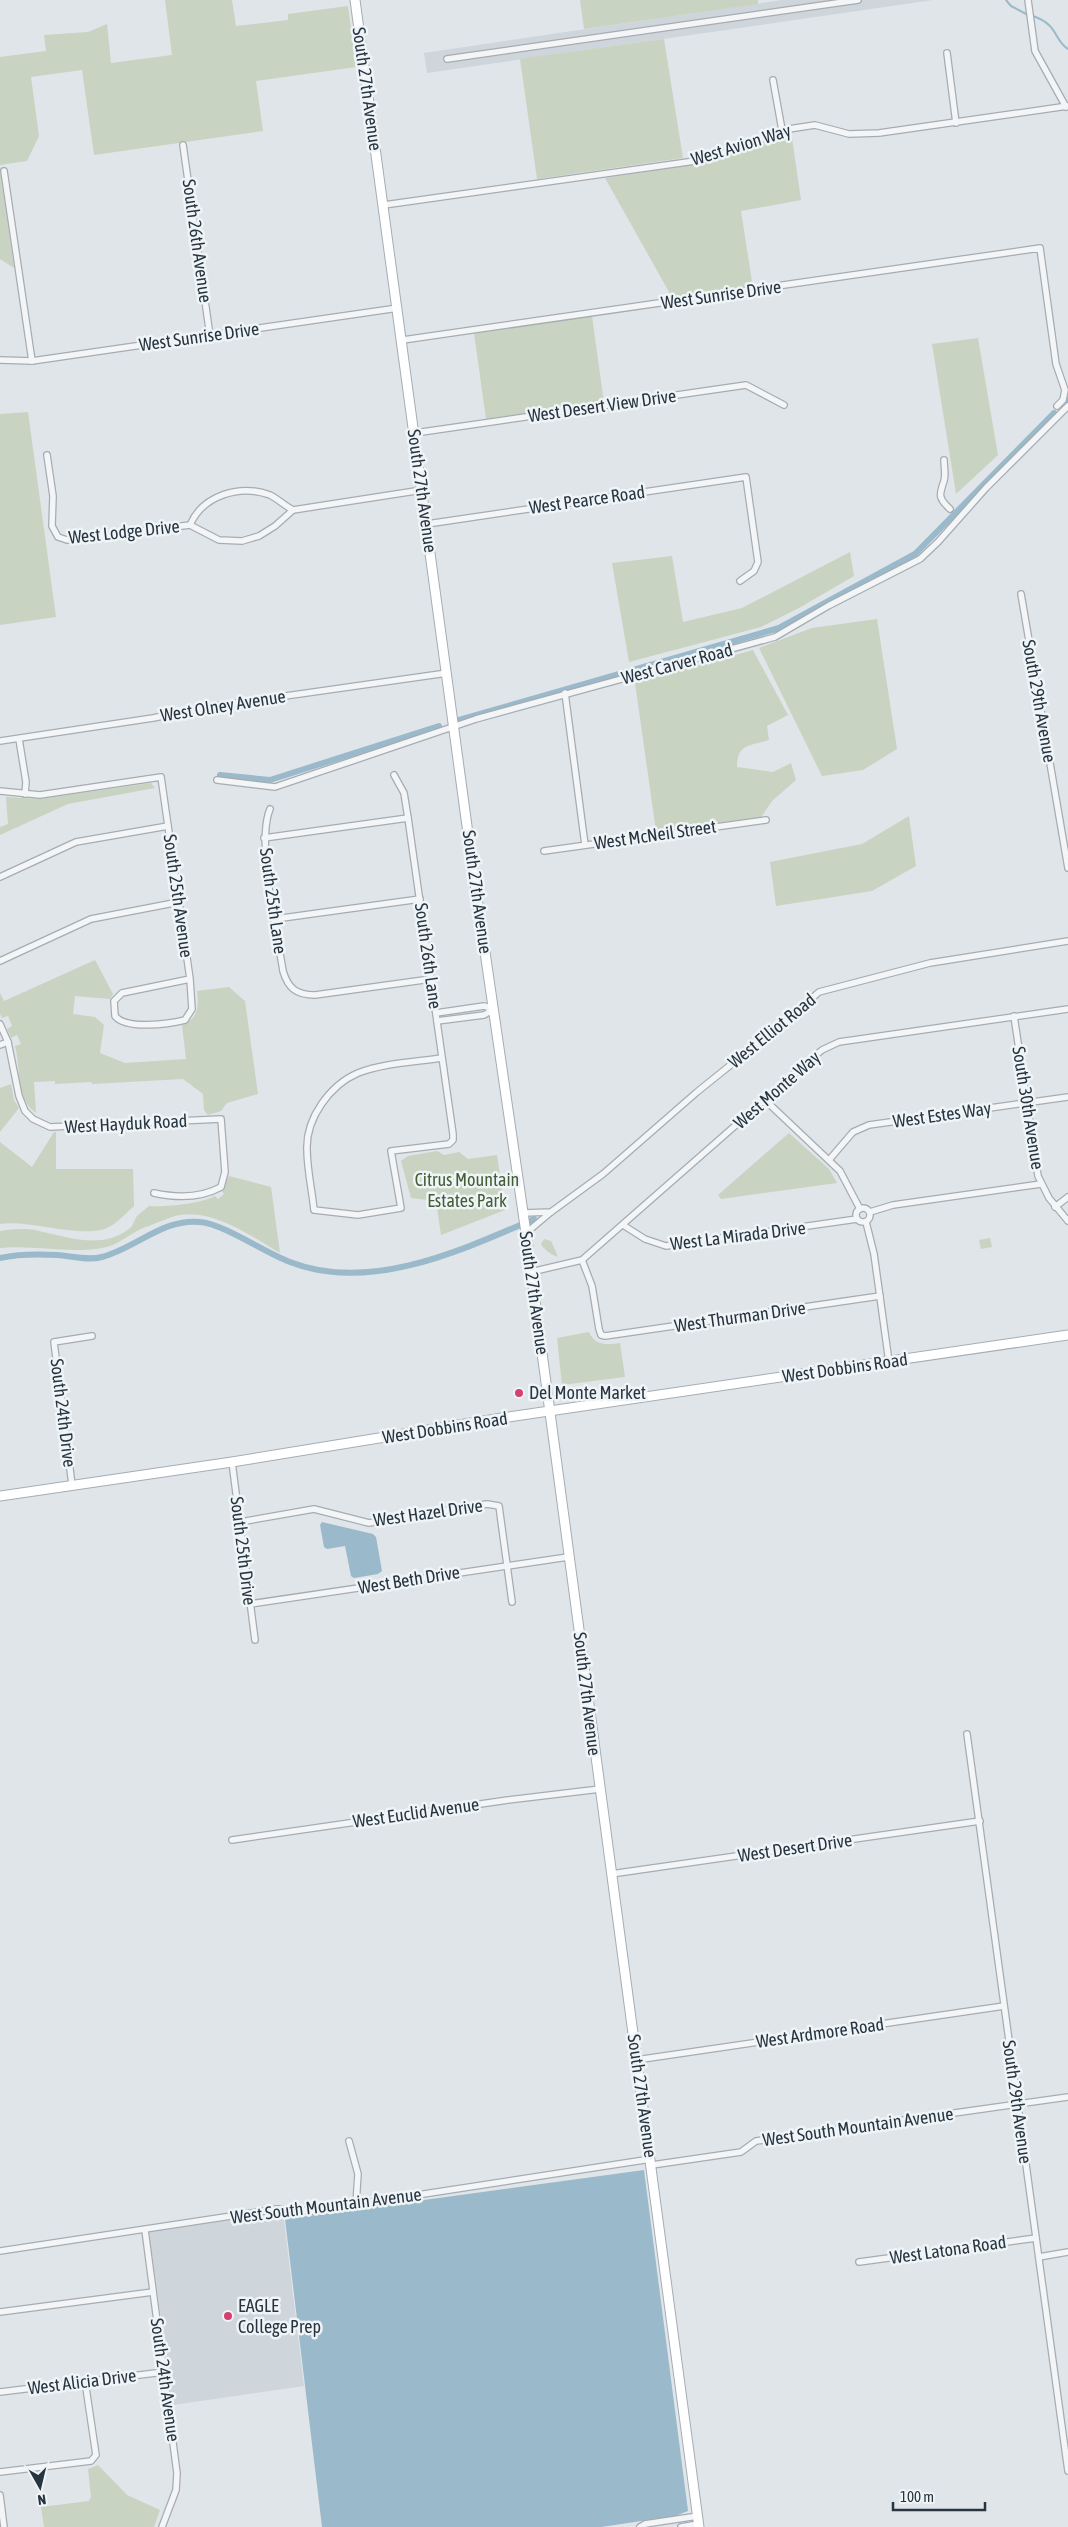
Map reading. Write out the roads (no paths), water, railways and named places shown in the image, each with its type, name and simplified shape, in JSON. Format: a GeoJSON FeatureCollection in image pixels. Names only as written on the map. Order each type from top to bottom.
{"type":"FeatureCollection","features":[{"type":"Feature","properties":{"kind":"street","name":"South 27th Avenue"},"geometry":{"type":"LineString","coordinates":[[355,0],[403,340],[454,726],[532,1272],[568,1557],[698,2522]]}},
{"type":"Feature","properties":{"kind":"street"},"geometry":{"type":"LineString","coordinates":[[447,59],[858,0]]}},
{"type":"Feature","properties":{"kind":"street"},"geometry":{"type":"LineString","coordinates":[[1028,0],[1035,51],[1067,106]]}},
{"type":"Feature","properties":{"kind":"street"},"geometry":{"type":"LineString","coordinates":[[947,53],[956,123]]}},
{"type":"Feature","properties":{"kind":"street"},"geometry":{"type":"LineString","coordinates":[[773,80],[782,130]]}},
{"type":"Feature","properties":{"kind":"street","name":"West Avion Way"},"geometry":{"type":"LineString","coordinates":[[384,205],[709,159],[782,130],[815,125],[848,134],[879,133],[1067,106]]}},
{"type":"Feature","properties":{"kind":"street","name":"South 26th Avenue"},"geometry":{"type":"LineString","coordinates":[[184,145],[210,336]]}},
{"type":"Feature","properties":{"kind":"street"},"geometry":{"type":"LineString","coordinates":[[4,171],[32,360]]}},
{"type":"Feature","properties":{"kind":"street","name":"West Sunrise Drive"},"geometry":{"type":"LineString","coordinates":[[403,340],[1040,248],[1056,364],[1065,390],[1063,400],[1057,406]]}},
{"type":"Feature","properties":{"kind":"street","name":"West Sunrise Drive"},"geometry":{"type":"LineString","coordinates":[[0,360],[32,360],[398,308]]}},
{"type":"Feature","properties":{"kind":"street","name":"West Desert View Drive"},"geometry":{"type":"LineString","coordinates":[[415,433],[746,385],[784,405]]}},
{"type":"Feature","properties":{"kind":"street","name":"West Carver Road"},"geometry":{"type":"LineString","coordinates":[[217,780],[275,788],[454,726],[565,693],[775,637],[828,606],[920,559],[986,488],[1068,406]]}},
{"type":"Feature","properties":{"kind":"street","name":"West Lodge Drive"},"geometry":{"type":"LineString","coordinates":[[47,455],[53,496],[52,526],[58,537],[67,540],[190,525],[219,540],[242,541],[259,536],[275,526],[293,510],[270,496],[247,490],[221,495],[209,502],[190,525]]}},
{"type":"Feature","properties":{"kind":"street"},"geometry":{"type":"LineString","coordinates":[[944,460],[944,478],[939,495],[941,500],[950,509]]}},
{"type":"Feature","properties":{"kind":"street","name":"West Pearce Road"},"geometry":{"type":"LineString","coordinates":[[427,524],[746,477],[758,562],[754,571],[740,581]]}},
{"type":"Feature","properties":{"kind":"street"},"geometry":{"type":"LineString","coordinates":[[293,510],[422,490]]}},
{"type":"Feature","properties":{"kind":"street","name":"South 29th Avenue"},"geometry":{"type":"LineString","coordinates":[[1021,594],[1068,868]]}},
{"type":"Feature","properties":{"kind":"street","name":"West Olney Avenue"},"geometry":{"type":"LineString","coordinates":[[0,741],[219,705],[447,673]]}},
{"type":"Feature","properties":{"kind":"street"},"geometry":{"type":"LineString","coordinates":[[565,693],[585,845]]}},
{"type":"Feature","properties":{"kind":"street"},"geometry":{"type":"LineString","coordinates":[[0,791],[25,794],[26,782],[19,739]]}},
{"type":"Feature","properties":{"kind":"street","name":"South 26th Lane"},"geometry":{"type":"LineString","coordinates":[[394,775],[404,794],[408,818],[436,1013],[453,1140],[449,1144],[391,1151],[401,1208],[358,1215],[314,1210],[306,1147],[312,1122],[322,1102],[340,1084],[358,1074],[379,1068],[442,1058]]}},
{"type":"Feature","properties":{"kind":"street","name":"South 25th Avenue"},"geometry":{"type":"LineString","coordinates":[[25,794],[40,795],[161,777],[190,979],[193,1006],[190,1015],[181,1021],[130,1025],[118,1019],[114,1011],[114,1001],[122,993],[190,979]]}},
{"type":"Feature","properties":{"kind":"street","name":"South 25th Lane"},"geometry":{"type":"LineString","coordinates":[[270,809],[265,820],[264,838],[283,971],[286,981],[293,990],[303,994],[314,995],[431,979]]}},
{"type":"Feature","properties":{"kind":"street"},"geometry":{"type":"LineString","coordinates":[[264,838],[408,818]]}},
{"type":"Feature","properties":{"kind":"street","name":"West McNeil Street"},"geometry":{"type":"LineString","coordinates":[[544,851],[766,820]]}},
{"type":"Feature","properties":{"kind":"street"},"geometry":{"type":"LineString","coordinates":[[0,877],[76,842],[168,826]]}},
{"type":"Feature","properties":{"kind":"street"},"geometry":{"type":"LineString","coordinates":[[275,920],[420,899]]}},
{"type":"Feature","properties":{"kind":"street"},"geometry":{"type":"LineString","coordinates":[[0,961],[91,919],[179,902]]}},
{"type":"Feature","properties":{"kind":"street","name":"West Elliot Road"},"geometry":{"type":"LineString","coordinates":[[525,1223],[551,1212],[603,1174],[697,1092],[819,992],[940,961],[1068,942]]}},
{"type":"Feature","properties":{"kind":"street"},"geometry":{"type":"LineString","coordinates":[[436,1013],[484,1006],[494,1009]]}},
{"type":"Feature","properties":{"kind":"street","name":"West Monte Way"},"geometry":{"type":"LineString","coordinates":[[532,1272],[582,1260],[822,1050],[839,1042],[1068,1008]]}},
{"type":"Feature","properties":{"kind":"street"},"geometry":{"type":"LineString","coordinates":[[437,1021],[484,1015],[494,1009]]}},
{"type":"Feature","properties":{"kind":"street","name":"South 30th Avenue"},"geometry":{"type":"LineString","coordinates":[[1014,1016],[1035,1162],[1041,1184],[1055,1207],[1068,1222]]}},
{"type":"Feature","properties":{"kind":"street"},"geometry":{"type":"LineString","coordinates":[[0,1024],[8,1042],[0,1045]]}},
{"type":"Feature","properties":{"kind":"street","name":"West Hayduk Road"},"geometry":{"type":"LineString","coordinates":[[8,1042],[19,1096],[25,1111],[33,1119],[50,1127],[221,1119],[225,1172],[221,1187],[208,1194],[166,1196],[154,1193]]}},
{"type":"Feature","properties":{"kind":"street","name":"West Estes Way"},"geometry":{"type":"LineString","coordinates":[[829,1160],[853,1132],[869,1125],[1068,1097]]}},
{"type":"Feature","properties":{"kind":"street"},"geometry":{"type":"LineString","coordinates":[[766,1100],[829,1160],[848,1183],[860,1209]]}},
{"type":"Feature","properties":{"kind":"street"},"geometry":{"type":"LineString","coordinates":[[870,1212],[893,1205],[1041,1184]]}},
{"type":"Feature","properties":{"kind":"street"},"geometry":{"type":"LineString","coordinates":[[1055,1207],[1068,1197]]}},
{"type":"Feature","properties":{"kind":"street"},"geometry":{"type":"LineString","coordinates":[[866,1208],[870,1212],[870,1219],[866,1222],[857,1219],[856,1212],[860,1209],[866,1208]]}},
{"type":"Feature","properties":{"kind":"street"},"geometry":{"type":"LineString","coordinates":[[525,1223],[551,1212]]}},
{"type":"Feature","properties":{"kind":"street","name":"West La Mirada Drive"},"geometry":{"type":"LineString","coordinates":[[623,1225],[645,1239],[666,1246],[857,1219]]}},
{"type":"Feature","properties":{"kind":"street"},"geometry":{"type":"LineString","coordinates":[[866,1222],[874,1254],[889,1362]]}},
{"type":"Feature","properties":{"kind":"street","name":"West Thurman Drive"},"geometry":{"type":"LineString","coordinates":[[582,1260],[592,1286],[601,1335],[880,1296]]}},
{"type":"Feature","properties":{"kind":"street","name":"West Dobbins Road"},"geometry":{"type":"LineString","coordinates":[[0,1496],[1068,1335]]}},
{"type":"Feature","properties":{"kind":"street","name":"South 24th Drive"},"geometry":{"type":"LineString","coordinates":[[72,1485],[54,1342],[92,1336]]}},
{"type":"Feature","properties":{"kind":"street","name":"South 25th Drive"},"geometry":{"type":"LineString","coordinates":[[232,1462],[255,1640]]}},
{"type":"Feature","properties":{"kind":"street","name":"West Hazel Drive"},"geometry":{"type":"LineString","coordinates":[[240,1522],[314,1509],[369,1523],[486,1504],[499,1506],[508,1565]]}},
{"type":"Feature","properties":{"kind":"street","name":"West Beth Drive"},"geometry":{"type":"LineString","coordinates":[[250,1604],[568,1557]]}},
{"type":"Feature","properties":{"kind":"street"},"geometry":{"type":"LineString","coordinates":[[508,1565],[512,1602]]}},
{"type":"Feature","properties":{"kind":"street","name":"South 29th Avenue"},"geometry":{"type":"LineString","coordinates":[[967,1734],[1068,2471]]}},
{"type":"Feature","properties":{"kind":"street","name":"West Euclid Avenue"},"geometry":{"type":"LineString","coordinates":[[232,1840],[508,1800],[600,1789]]}},
{"type":"Feature","properties":{"kind":"street","name":"West Desert Drive"},"geometry":{"type":"LineString","coordinates":[[611,1874],[980,1821]]}},
{"type":"Feature","properties":{"kind":"street","name":"West Ardmore Road"},"geometry":{"type":"LineString","coordinates":[[636,2060],[1004,2006]]}},
{"type":"Feature","properties":{"kind":"street","name":"West South Mountain Avenue"},"geometry":{"type":"LineString","coordinates":[[0,2251],[277,2210],[313,2211],[651,2162],[741,2152],[756,2141],[1068,2097]]}},
{"type":"Feature","properties":{"kind":"street"},"geometry":{"type":"LineString","coordinates":[[349,2141],[358,2174],[356,2204]]}},
{"type":"Feature","properties":{"kind":"street","name":"South 24th Avenue"},"geometry":{"type":"LineString","coordinates":[[145,2230],[178,2482],[162,2527]]}},
{"type":"Feature","properties":{"kind":"street","name":"West Latona Road"},"geometry":{"type":"LineString","coordinates":[[859,2262],[1036,2238]]}},
{"type":"Feature","properties":{"kind":"street"},"geometry":{"type":"LineString","coordinates":[[1039,2257],[1068,2252]]}},
{"type":"Feature","properties":{"kind":"street"},"geometry":{"type":"LineString","coordinates":[[0,2312],[153,2292]]}},
{"type":"Feature","properties":{"kind":"street","name":"West Alicia Drive"},"geometry":{"type":"LineString","coordinates":[[0,2392],[164,2372]]}},
{"type":"Feature","properties":{"kind":"street"},"geometry":{"type":"LineString","coordinates":[[0,2472],[91,2461],[96,2455],[86,2381]]}},
{"type":"Feature","properties":{"kind":"street"},"geometry":{"type":"LineString","coordinates":[[0,2495],[4,2527]]}},
{"type":"Feature","properties":{"kind":"street"},"geometry":{"type":"LineString","coordinates":[[640,2527],[645,2524],[698,2522]]}},
{"type":"Feature","properties":{"kind":"street"},"geometry":{"type":"LineString","coordinates":[[681,2527],[698,2522]]}},
{"type":"Feature","properties":{"kind":"water"},"geometry":{"type":"Polygon","coordinates":[[[322,1522],[373,1534],[376,1537],[382,1571],[378,1574],[354,1578],[351,1576],[345,1546],[327,1549],[324,1547],[320,1525],[322,1522]]]}},
{"type":"Feature","properties":{"kind":"water"},"geometry":{"type":"Polygon","coordinates":[[[644,2170],[688,2511],[675,2516],[601,2527],[322,2527],[285,2219],[644,2170]]]}},
{"type":"Feature","properties":{"kind":"waterway"},"geometry":{"type":"LineString","coordinates":[[1006,0],[1011,6],[1028,15]]}},
{"type":"Feature","properties":{"kind":"waterway"},"geometry":{"type":"LineString","coordinates":[[1033,16],[1052,28],[1063,45],[1068,49]]}},
{"type":"Feature","properties":{"kind":"waterway"},"geometry":{"type":"LineString","coordinates":[[459,720],[779,628],[915,554],[1054,413]]}},
{"type":"Feature","properties":{"kind":"waterway"},"geometry":{"type":"LineString","coordinates":[[220,775],[270,780],[439,726]]}},
{"type":"Feature","properties":{"kind":"waterway"},"geometry":{"type":"LineString","coordinates":[[0,1258],[35,1254],[97,1258],[114,1253],[162,1229],[187,1222],[200,1222],[221,1228],[290,1262],[320,1270],[351,1273],[383,1270],[445,1255],[534,1219]]}},
{"type":"Feature","properties":{"kind":"place","name":"Del Monte Market"},"geometry":{"type":"Point","coordinates":[519,1393]}},
{"type":"Feature","properties":{"kind":"place","name":"EAGLE College Prep"},"geometry":{"type":"Point","coordinates":[228,2316]}},
{"type":"Feature","properties":{"kind":"park label","name":"Citrus Mountain Estates Park"},"geometry":{"type":"Point","coordinates":[467,1190]}}]}
